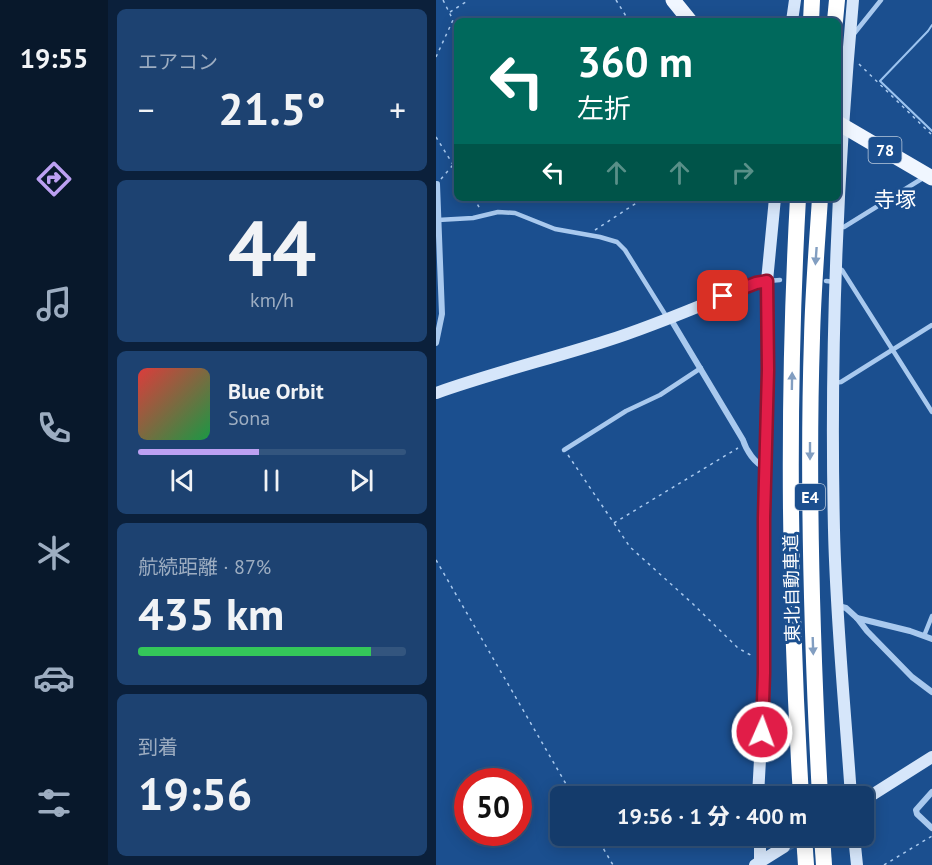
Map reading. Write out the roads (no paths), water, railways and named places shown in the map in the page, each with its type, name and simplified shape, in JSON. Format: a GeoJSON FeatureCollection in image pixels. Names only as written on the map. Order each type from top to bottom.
{"type":"FeatureCollection","features":[{"type":"Feature","properties":{"kind":"highway"},"geometry":{"type":"LineString","coordinates":[[811,18],[812,0]]}},
{"type":"Feature","properties":{"kind":"highway"},"geometry":{"type":"LineString","coordinates":[[835,18],[837,0]]}},
{"type":"Feature","properties":{"kind":"highway","name":"東北自動車道"},"geometry":{"type":"LineString","coordinates":[[798,201],[792,338],[791,480],[794,666],[800,786]]}},
{"type":"Feature","properties":{"kind":"highway","name":"東北自動車道"},"geometry":{"type":"LineString","coordinates":[[820,201],[811,338],[810,441],[811,611],[820,786]]}},
{"type":"Feature","properties":{"kind":"highway"},"geometry":{"type":"LineString","coordinates":[[805,846],[806,865]]}},
{"type":"Feature","properties":{"kind":"highway"},"geometry":{"type":"LineString","coordinates":[[823,846],[824,865]]}},
{"type":"Feature","properties":{"kind":"main road","name":"78"},"geometry":{"type":"LineString","coordinates":[[841,125],[931,178]]}},
{"type":"Feature","properties":{"kind":"street"},"geometry":{"type":"LineString","coordinates":[[792,18],[794,0]]}},
{"type":"Feature","properties":{"kind":"street"},"geometry":{"type":"LineString","coordinates":[[841,170],[847,59],[853,0]]}},
{"type":"Feature","properties":{"kind":"street"},"geometry":{"type":"LineString","coordinates":[[436,343],[442,314],[437,184]]}},
{"type":"Feature","properties":{"kind":"street"},"geometry":{"type":"LineString","coordinates":[[758,786],[764,659],[770,629],[766,468],[767,281],[775,201]]}},
{"type":"Feature","properties":{"kind":"street"},"geometry":{"type":"LineString","coordinates":[[839,201],[836,267],[830,282],[834,383],[834,530],[838,606],[834,627],[850,786]]}},
{"type":"Feature","properties":{"kind":"street"},"geometry":{"type":"LineString","coordinates":[[436,393],[608,340],[756,283],[767,281]]}},
{"type":"Feature","properties":{"kind":"street"},"geometry":{"type":"LineString","coordinates":[[669,318],[701,368],[744,444],[759,465],[766,468]]}},
{"type":"Feature","properties":{"kind":"street"},"geometry":{"type":"LineString","coordinates":[[838,606],[846,608],[857,618],[912,677],[931,692]]}},
{"type":"Feature","properties":{"kind":"street"},"geometry":{"type":"LineString","coordinates":[[857,618],[910,630],[931,639]]}},
{"type":"Feature","properties":{"kind":"street"},"geometry":{"type":"LineString","coordinates":[[874,794],[931,757]]}},
{"type":"Feature","properties":{"kind":"street"},"geometry":{"type":"LineString","coordinates":[[931,792],[916,810],[931,828]]}},
{"type":"Feature","properties":{"kind":"street"},"geometry":{"type":"LineString","coordinates":[[758,864],[759,846]]}},
{"type":"Feature","properties":{"kind":"street"},"geometry":{"type":"LineString","coordinates":[[855,846],[857,865]]}},
{"type":"Feature","properties":{"kind":"street"},"geometry":{"type":"LineString","coordinates":[[758,864],[784,847]]}},
{"type":"Feature","properties":{"kind":"lane"},"geometry":{"type":"LineString","coordinates":[[850,35],[854,35],[880,0]]}},
{"type":"Feature","properties":{"kind":"lane"},"geometry":{"type":"LineString","coordinates":[[838,226],[844,227],[931,172]]}},
{"type":"Feature","properties":{"kind":"lane"},"geometry":{"type":"LineString","coordinates":[[438,220],[473,218],[498,212],[515,213],[555,229],[617,242],[625,250],[669,318]]}},
{"type":"Feature","properties":{"kind":"lane"},"geometry":{"type":"LineString","coordinates":[[836,267],[842,270],[931,412]]}},
{"type":"Feature","properties":{"kind":"lane"},"geometry":{"type":"LineString","coordinates":[[767,281],[780,280]]}},
{"type":"Feature","properties":{"kind":"lane"},"geometry":{"type":"LineString","coordinates":[[834,383],[841,382],[931,325]]}},
{"type":"Feature","properties":{"kind":"lane"},"geometry":{"type":"LineString","coordinates":[[564,450],[626,411],[660,395],[701,368]]}},
{"type":"Feature","properties":{"kind":"lane"},"geometry":{"type":"LineString","coordinates":[[924,636],[931,616]]}},
{"type":"Feature","properties":{"kind":"waterway"},"geometry":{"type":"LineString","coordinates":[[932,25],[880,81],[932,131]]}},
{"type":"Feature","properties":{"kind":"district","name":"寺塚"},"geometry":{"type":"Point","coordinates":[895,200]}}]}
